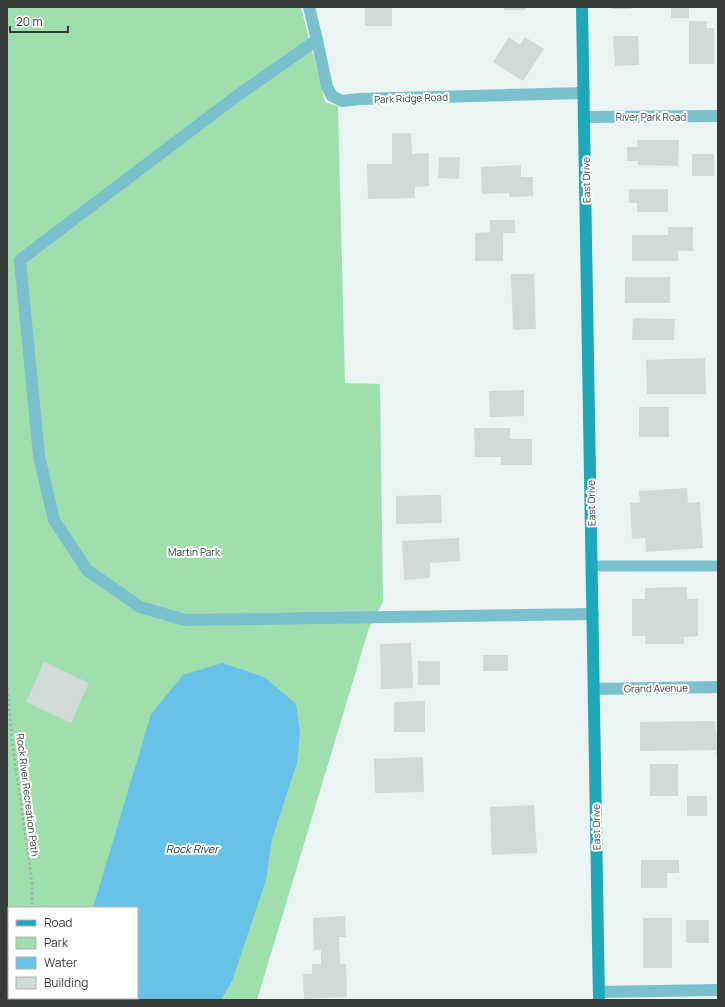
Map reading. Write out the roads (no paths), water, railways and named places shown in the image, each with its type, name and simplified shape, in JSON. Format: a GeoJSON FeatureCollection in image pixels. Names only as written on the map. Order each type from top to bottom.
{"type":"FeatureCollection","features":[{"type":"Feature","properties":{"kind":"street","name":"Park Ridge Road"},"geometry":{"type":"LineString","coordinates":[[309,7],[327,87],[332,96],[342,101],[584,93]]}},
{"type":"Feature","properties":{"kind":"street","name":"East Drive"},"geometry":{"type":"LineString","coordinates":[[582,7],[599,996]]}},
{"type":"Feature","properties":{"kind":"street"},"geometry":{"type":"LineString","coordinates":[[317,40],[238,95],[20,260],[40,456],[54,520],[87,570],[140,607],[185,620],[593,614]]}},
{"type":"Feature","properties":{"kind":"street","name":"River Park Road"},"geometry":{"type":"LineString","coordinates":[[585,117],[718,116]]}},
{"type":"Feature","properties":{"kind":"street","name":"Grand Avenue"},"geometry":{"type":"LineString","coordinates":[[594,688],[718,687]]}},
{"type":"Feature","properties":{"kind":"street"},"geometry":{"type":"LineString","coordinates":[[599,996],[718,990]]}},
{"type":"Feature","properties":{"kind":"lane"},"geometry":{"type":"LineString","coordinates":[[592,566],[718,566]]}},
{"type":"Feature","properties":{"kind":"water","name":"Rock River"},"geometry":{"type":"Polygon","coordinates":[[[222,663],[264,677],[296,704],[300,732],[297,763],[272,839],[266,880],[232,981],[221,1000],[71,1000],[138,999],[138,907],[93,907],[151,714],[183,675],[222,663]]]}},
{"type":"Feature","properties":{"kind":"water"},"geometry":{"type":"Polygon","coordinates":[[[7,948],[8,999],[12,1000],[7,1000],[7,948]]]}},
{"type":"Feature","properties":{"kind":"park label","name":"Martin Park"},"geometry":{"type":"Point","coordinates":[194,552]}}]}
